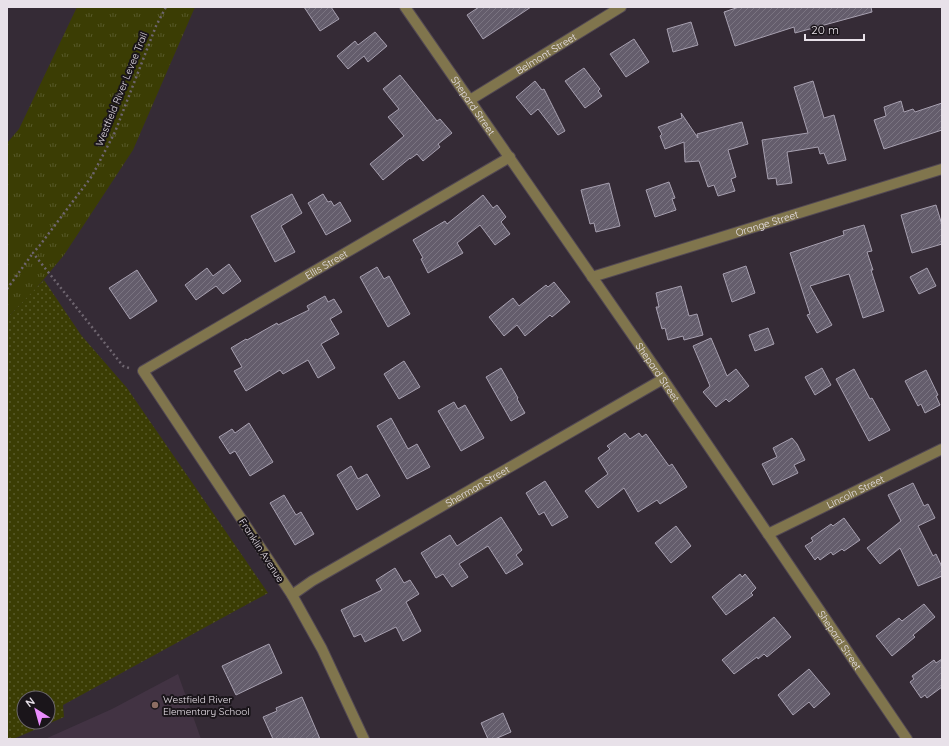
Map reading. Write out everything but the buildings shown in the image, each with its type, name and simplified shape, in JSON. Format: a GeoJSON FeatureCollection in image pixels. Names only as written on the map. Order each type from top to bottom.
{"type":"FeatureCollection","features":[{"type":"Feature","properties":{"kind":"street","name":"Shepard Street"},"geometry":{"type":"LineString","coordinates":[[405,7],[663,379],[907,739]]}},
{"type":"Feature","properties":{"kind":"street","name":"Belmont Street"},"geometry":{"type":"LineString","coordinates":[[470,100],[621,7]]}},
{"type":"Feature","properties":{"kind":"street","name":"Ellis Street"},"geometry":{"type":"LineString","coordinates":[[143,371],[510,158]]}},
{"type":"Feature","properties":{"kind":"street","name":"Orange Street"},"geometry":{"type":"LineString","coordinates":[[592,277],[942,169]]}},
{"type":"Feature","properties":{"kind":"street","name":"Franklin Avenue"},"geometry":{"type":"LineString","coordinates":[[143,371],[292,595],[322,649],[364,739]]}},
{"type":"Feature","properties":{"kind":"street","name":"Sherman Street"},"geometry":{"type":"LineString","coordinates":[[292,595],[312,581],[663,379]]}},
{"type":"Feature","properties":{"kind":"street","name":"Lincoln Street"},"geometry":{"type":"LineString","coordinates":[[768,534],[942,449]]}},
{"type":"Feature","properties":{"kind":"path","name":"Westfield River Levee Trail"},"geometry":{"type":"LineString","coordinates":[[7,289],[92,176],[115,132],[156,26],[166,7]]}},
{"type":"Feature","properties":{"kind":"path"},"geometry":{"type":"LineString","coordinates":[[33,253],[122,366],[143,371]]}},
{"type":"Feature","properties":{"kind":"shaded area","name":"Westfield River Elementary School"},"geometry":{"type":"Polygon","coordinates":[[[178,674],[201,739],[45,739],[112,709],[178,674]]]}},
{"type":"Feature","properties":{"kind":"green space"},"geometry":{"type":"Polygon","coordinates":[[[77,7],[195,7],[133,150],[64,255],[34,291],[7,318],[7,143],[19,129],[77,7]]]}},
{"type":"Feature","properties":{"kind":"green space"},"geometry":{"type":"Polygon","coordinates":[[[44,280],[81,335],[127,388],[268,593],[63,705],[64,717],[56,720],[56,690],[16,690],[16,730],[34,730],[12,739],[7,739],[7,318],[44,280]]]}},
{"type":"Feature","properties":{"kind":"place","name":"Westfield River Elementary School"},"geometry":{"type":"Point","coordinates":[155,705]}}]}
